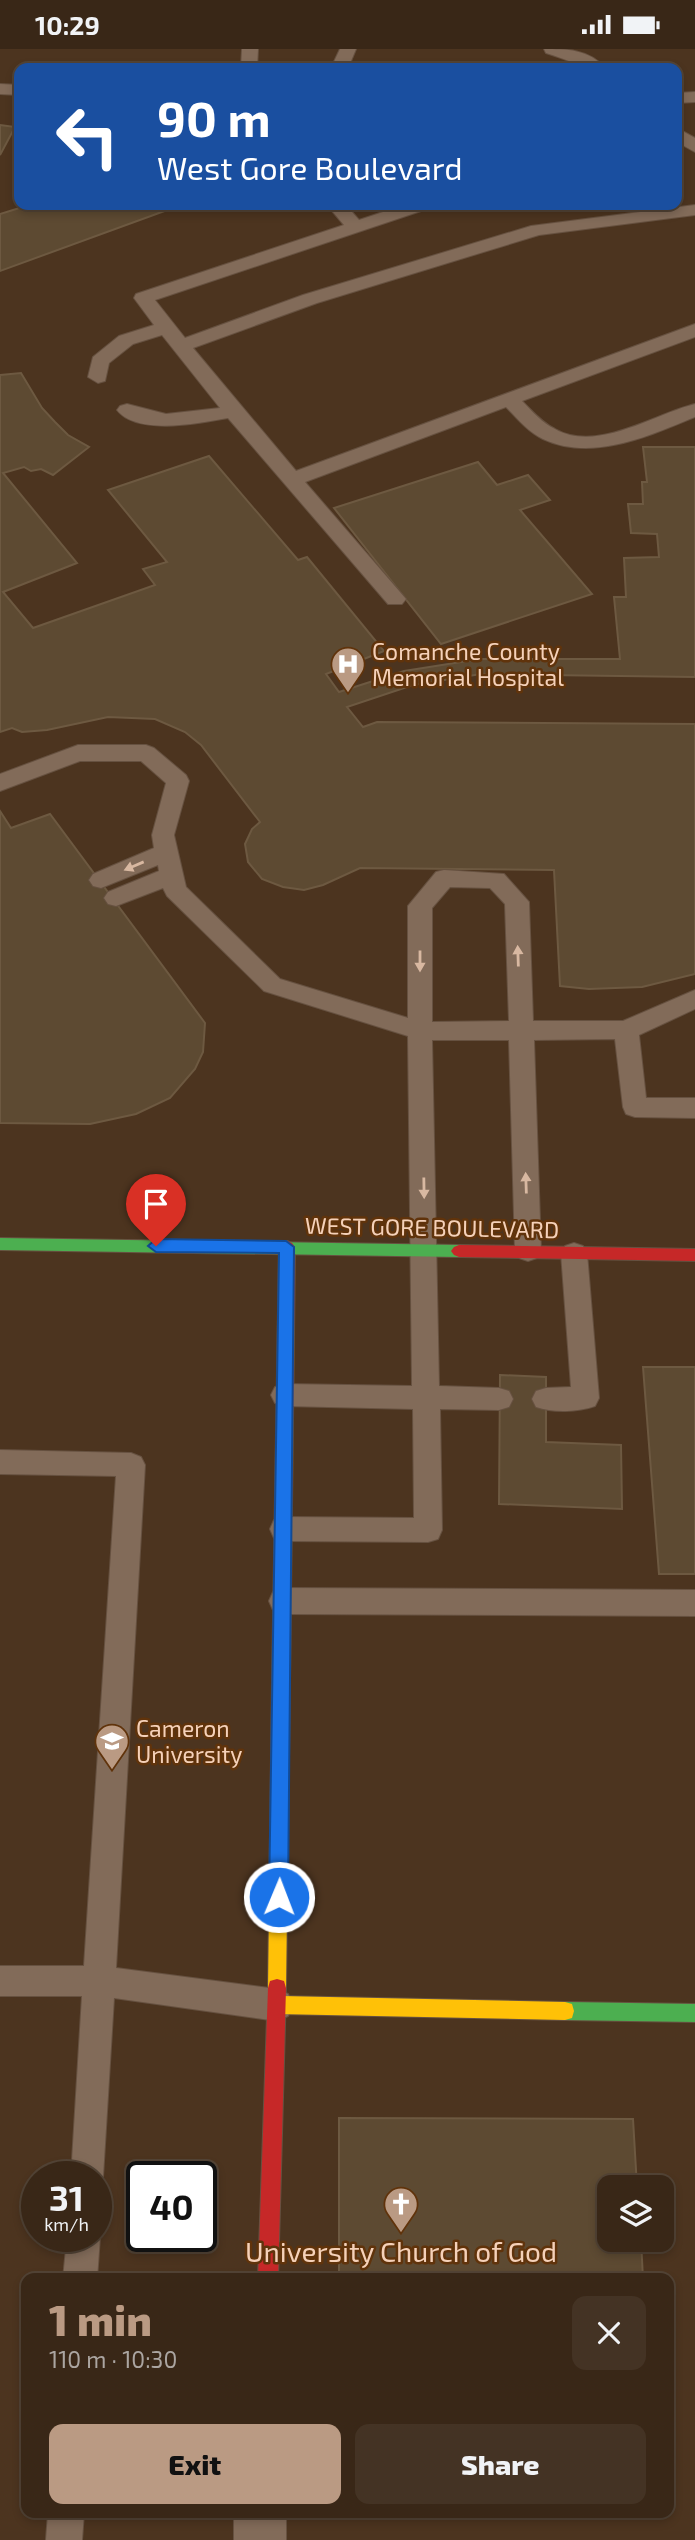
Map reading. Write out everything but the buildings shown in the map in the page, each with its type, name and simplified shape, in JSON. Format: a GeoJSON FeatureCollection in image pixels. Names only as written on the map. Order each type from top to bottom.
{"type":"FeatureCollection","features":[{"type":"Feature","properties":{"kind":"street","name":"WEST GORE BOULEVARD"},"geometry":{"type":"LineString","coordinates":[[0,1244],[695,1255]]}},
{"type":"Feature","properties":{"kind":"street"},"geometry":{"type":"LineString","coordinates":[[268,2273],[277,2005],[286,1247]]}},
{"type":"Feature","properties":{"kind":"street"},"geometry":{"type":"LineString","coordinates":[[277,2005],[695,2013]]}},
{"type":"Feature","properties":{"kind":"street"},"geometry":{"type":"LineString","coordinates":[[260,2518],[260,2540]]}},
{"type":"Feature","properties":{"kind":"lane"},"geometry":{"type":"LineString","coordinates":[[552,49],[589,63]]}},
{"type":"Feature","properties":{"kind":"lane"},"geometry":{"type":"LineString","coordinates":[[341,210],[355,226]]}},
{"type":"Feature","properties":{"kind":"lane"},"geometry":{"type":"LineString","coordinates":[[395,599],[233,411],[144,298],[406,210]]}},
{"type":"Feature","properties":{"kind":"lane"},"geometry":{"type":"LineString","coordinates":[[181,346],[310,299],[537,230],[695,210]]}},
{"type":"Feature","properties":{"kind":"lane"},"geometry":{"type":"LineString","coordinates":[[98,377],[100,361],[126,340],[167,327]]}},
{"type":"Feature","properties":{"kind":"lane"},"geometry":{"type":"LineString","coordinates":[[293,479],[695,331]]}},
{"type":"Feature","properties":{"kind":"lane"},"geometry":{"type":"LineString","coordinates":[[510,400],[549,435],[580,442],[639,433],[695,410]]}},
{"type":"Feature","properties":{"kind":"lane"},"geometry":{"type":"LineString","coordinates":[[127,410],[145,419],[183,421],[233,411]]}},
{"type":"Feature","properties":{"kind":"lane"},"geometry":{"type":"LineString","coordinates":[[0,783],[78,753],[146,753],[178,781],[163,835],[175,890],[272,985],[420,1031],[626,1030],[695,999]]}},
{"type":"Feature","properties":{"kind":"lane"},"geometry":{"type":"LineString","coordinates":[[109,889],[169,864]]}},
{"type":"Feature","properties":{"kind":"lane"},"geometry":{"type":"LineString","coordinates":[[284,1529],[428,1530],[420,905],[444,878],[496,880],[517,902],[528,1251]]}},
{"type":"Feature","properties":{"kind":"lane"},"geometry":{"type":"LineString","coordinates":[[626,1030],[635,1107],[695,1108]]}},
{"type":"Feature","properties":{"kind":"lane"},"geometry":{"type":"LineString","coordinates":[[546,1399],[585,1398],[574,1253]]}},
{"type":"Feature","properties":{"kind":"lane"},"geometry":{"type":"LineString","coordinates":[[285,1395],[499,1399]]}},
{"type":"Feature","properties":{"kind":"lane"},"geometry":{"type":"LineString","coordinates":[[0,1462],[131,1465],[88,2161]]}},
{"type":"Feature","properties":{"kind":"lane"},"geometry":{"type":"LineString","coordinates":[[283,1601],[695,1603]]}},
{"type":"Feature","properties":{"kind":"lane"},"geometry":{"type":"LineString","coordinates":[[0,1981],[99,1981],[277,2005]]}},
{"type":"Feature","properties":{"kind":"lane"},"geometry":{"type":"LineString","coordinates":[[80,2273],[82,2252]]}},
{"type":"Feature","properties":{"kind":"lane"},"geometry":{"type":"LineString","coordinates":[[64,2540],[65,2518]]}},
{"type":"Feature","properties":{"kind":"traffic: fast"},"geometry":{"type":"LineString","coordinates":[[0,1244],[459,1251]]}},
{"type":"Feature","properties":{"kind":"traffic: fast"},"geometry":{"type":"LineString","coordinates":[[565,2011],[695,2013]]}},
{"type":"Feature","properties":{"kind":"traffic: slow"},"geometry":{"type":"LineString","coordinates":[[277,1988],[281,1681]]}},
{"type":"Feature","properties":{"kind":"traffic: slow"},"geometry":{"type":"LineString","coordinates":[[277,2005],[565,2011]]}},
{"type":"Feature","properties":{"kind":"traffic: jam"},"geometry":{"type":"LineString","coordinates":[[281,1681],[287,1247]]}},
{"type":"Feature","properties":{"kind":"traffic: jam"},"geometry":{"type":"LineString","coordinates":[[459,1251],[695,1255]]}},
{"type":"Feature","properties":{"kind":"traffic: jam"},"geometry":{"type":"LineString","coordinates":[[268,2273],[277,1988]]}},
{"type":"Feature","properties":{"kind":"place","name":"Comanche County Memorial Hospital"},"geometry":{"type":"Point","coordinates":[348,694]}},
{"type":"Feature","properties":{"kind":"place","name":"Cameron University"},"geometry":{"type":"Point","coordinates":[112,1771]}},
{"type":"Feature","properties":{"kind":"place","name":"University Church of God"},"geometry":{"type":"Point","coordinates":[401,2234]}},
{"type":"Feature","properties":{"kind":"route"},"geometry":{"type":"LineString","coordinates":[[156,1246],[286,1247],[279,1897]]}}]}
